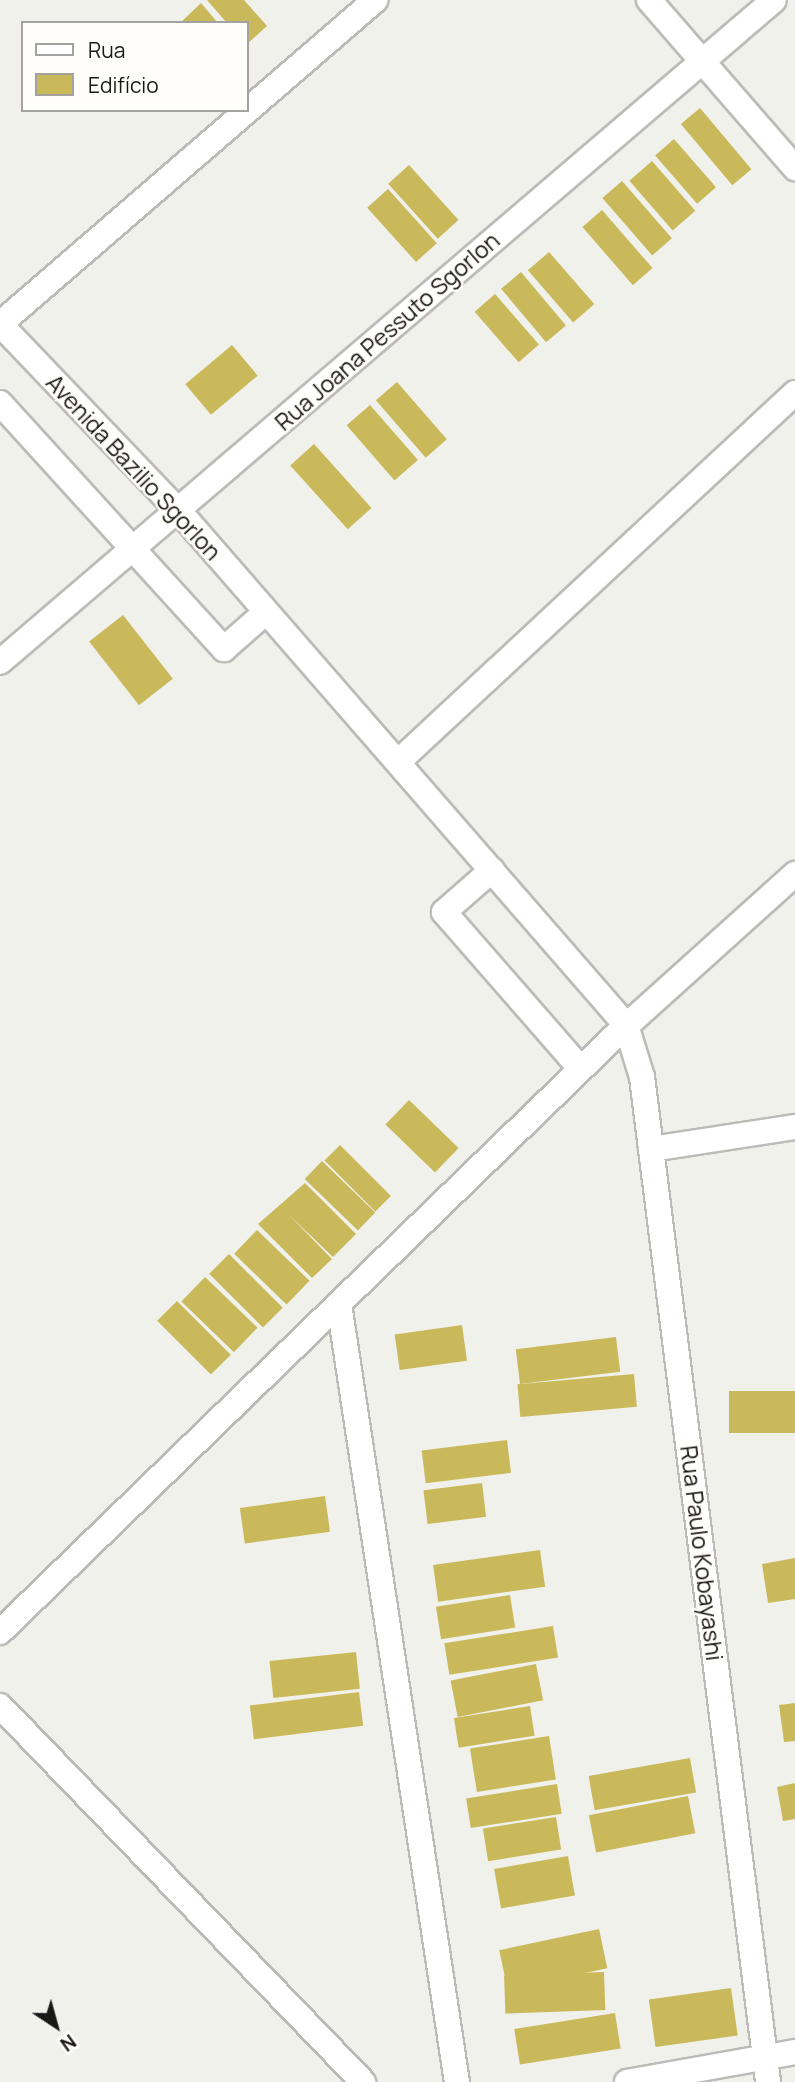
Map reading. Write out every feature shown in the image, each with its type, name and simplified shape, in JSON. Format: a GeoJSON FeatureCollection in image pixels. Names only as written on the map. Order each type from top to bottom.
{"type":"FeatureCollection","features":[{"type":"Feature","properties":{"kind":"street"},"geometry":{"type":"LineString","coordinates":[[248,110],[376,0]]}},
{"type":"Feature","properties":{"kind":"street"},"geometry":{"type":"LineString","coordinates":[[649,0],[795,168]]}},
{"type":"Feature","properties":{"kind":"street","name":"Rua Joana Pessuto Sgorlon"},"geometry":{"type":"LineString","coordinates":[[0,662],[774,0]]}},
{"type":"Feature","properties":{"kind":"street"},"geometry":{"type":"LineString","coordinates":[[0,324],[246,112]]}},
{"type":"Feature","properties":{"kind":"street","name":"Avenida Bazilio Sgorlon"},"geometry":{"type":"LineString","coordinates":[[0,324],[177,510],[626,1025]]}},
{"type":"Feature","properties":{"kind":"street"},"geometry":{"type":"LineString","coordinates":[[398,762],[795,393]]}},
{"type":"Feature","properties":{"kind":"street"},"geometry":{"type":"LineString","coordinates":[[0,403],[136,546],[224,649],[267,612]]}},
{"type":"Feature","properties":{"kind":"street"},"geometry":{"type":"LineString","coordinates":[[492,870],[444,912],[581,1069]]}},
{"type":"Feature","properties":{"kind":"street"},"geometry":{"type":"LineString","coordinates":[[0,1632],[626,1025],[795,874]]}},
{"type":"Feature","properties":{"kind":"street","name":"Rua Paulo Kobayashi"},"geometry":{"type":"LineString","coordinates":[[626,1025],[642,1077],[768,2082]]}},
{"type":"Feature","properties":{"kind":"street"},"geometry":{"type":"LineString","coordinates":[[651,1149],[795,1127]]}},
{"type":"Feature","properties":{"kind":"street"},"geometry":{"type":"LineString","coordinates":[[339,1304],[457,2082]]}},
{"type":"Feature","properties":{"kind":"street"},"geometry":{"type":"LineString","coordinates":[[0,1706],[363,2082]]}},
{"type":"Feature","properties":{"kind":"street"},"geometry":{"type":"LineString","coordinates":[[627,2082],[795,2052]]}},
{"type":"Feature","properties":{"kind":"building"},"geometry":{"type":"Polygon","coordinates":[[[207,0],[244,0],[267,26],[248,43],[248,21],[225,21],[207,0]]]}},
{"type":"Feature","properties":{"kind":"building"},"geometry":{"type":"Polygon","coordinates":[[[201,3],[216,21],[182,21],[201,3]]]}},
{"type":"Feature","properties":{"kind":"building"},"geometry":{"type":"Polygon","coordinates":[[[700,108],[751,169],[732,185],[681,124],[700,108]]]}},
{"type":"Feature","properties":{"kind":"building"},"geometry":{"type":"Polygon","coordinates":[[[674,139],[716,187],[697,204],[655,155],[674,139]]]}},
{"type":"Feature","properties":{"kind":"building"},"geometry":{"type":"Polygon","coordinates":[[[652,161],[695,211],[673,230],[629,181],[652,161]]]}},
{"type":"Feature","properties":{"kind":"building"},"geometry":{"type":"Polygon","coordinates":[[[409,165],[459,220],[438,239],[388,184],[409,165]]]}},
{"type":"Feature","properties":{"kind":"building"},"geometry":{"type":"Polygon","coordinates":[[[622,181],[672,238],[652,255],[602,198],[622,181]]]}},
{"type":"Feature","properties":{"kind":"building"},"geometry":{"type":"Polygon","coordinates":[[[388,189],[437,243],[416,262],[367,208],[388,189]]]}},
{"type":"Feature","properties":{"kind":"building"},"geometry":{"type":"Polygon","coordinates":[[[602,210],[653,268],[633,285],[582,227],[602,210]]]}},
{"type":"Feature","properties":{"kind":"building"},"geometry":{"type":"Polygon","coordinates":[[[549,252],[594,304],[573,322],[528,270],[549,252]]]}},
{"type":"Feature","properties":{"kind":"building"},"geometry":{"type":"Polygon","coordinates":[[[521,272],[566,326],[546,342],[501,289],[521,272]]]}},
{"type":"Feature","properties":{"kind":"building"},"geometry":{"type":"Polygon","coordinates":[[[495,294],[539,345],[519,362],[475,312],[495,294]]]}},
{"type":"Feature","properties":{"kind":"building"},"geometry":{"type":"Polygon","coordinates":[[[232,345],[258,376],[211,415],[185,384],[232,345]]]}},
{"type":"Feature","properties":{"kind":"building"},"geometry":{"type":"Polygon","coordinates":[[[397,382],[447,439],[426,458],[376,400],[397,382]]]}},
{"type":"Feature","properties":{"kind":"building"},"geometry":{"type":"Polygon","coordinates":[[[370,405],[418,460],[394,480],[347,425],[370,405]]]}},
{"type":"Feature","properties":{"kind":"building"},"geometry":{"type":"Polygon","coordinates":[[[314,444],[372,508],[348,529],[290,465],[314,444]]]}},
{"type":"Feature","properties":{"kind":"building"},"geometry":{"type":"Polygon","coordinates":[[[123,615],[173,679],[139,705],[89,641],[123,615]]]}},
{"type":"Feature","properties":{"kind":"building"},"geometry":{"type":"Polygon","coordinates":[[[409,1100],[459,1148],[435,1172],[385,1124],[409,1100]]]}},
{"type":"Feature","properties":{"kind":"building"},"geometry":{"type":"Polygon","coordinates":[[[340,1145],[391,1196],[375,1211],[324,1161],[340,1145]]]}},
{"type":"Feature","properties":{"kind":"building"},"geometry":{"type":"Polygon","coordinates":[[[322,1161],[375,1212],[358,1230],[305,1179],[322,1161]]]}},
{"type":"Feature","properties":{"kind":"building"},"geometry":{"type":"Polygon","coordinates":[[[305,1183],[356,1234],[333,1257],[288,1214],[332,1259],[312,1278],[258,1224],[305,1183]]]}},
{"type":"Feature","properties":{"kind":"building"},"geometry":{"type":"Polygon","coordinates":[[[257,1230],[310,1281],[287,1304],[234,1254],[257,1230]]]}},
{"type":"Feature","properties":{"kind":"building"},"geometry":{"type":"Polygon","coordinates":[[[229,1254],[283,1308],[263,1328],[209,1274],[229,1254]]]}},
{"type":"Feature","properties":{"kind":"building"},"geometry":{"type":"Polygon","coordinates":[[[205,1277],[258,1328],[234,1352],[181,1301],[205,1277]]]}},
{"type":"Feature","properties":{"kind":"building"},"geometry":{"type":"Polygon","coordinates":[[[177,1301],[231,1355],[211,1375],[157,1321],[177,1301]]]}},
{"type":"Feature","properties":{"kind":"building"},"geometry":{"type":"Polygon","coordinates":[[[462,1325],[467,1361],[400,1370],[395,1334],[462,1325]]]}},
{"type":"Feature","properties":{"kind":"building"},"geometry":{"type":"Polygon","coordinates":[[[616,1337],[620,1372],[520,1384],[516,1349],[616,1337]]]}},
{"type":"Feature","properties":{"kind":"building"},"geometry":{"type":"Polygon","coordinates":[[[634,1374],[637,1407],[520,1417],[517,1384],[634,1374]]]}},
{"type":"Feature","properties":{"kind":"building"},"geometry":{"type":"Polygon","coordinates":[[[729,1391],[795,1391],[795,1433],[729,1433],[729,1391]]]}},
{"type":"Feature","properties":{"kind":"building"},"geometry":{"type":"Polygon","coordinates":[[[507,1440],[511,1473],[426,1483],[422,1450],[507,1440]]]}},
{"type":"Feature","properties":{"kind":"building"},"geometry":{"type":"Polygon","coordinates":[[[482,1483],[486,1517],[428,1524],[423,1490],[482,1483]]]}},
{"type":"Feature","properties":{"kind":"building"},"geometry":{"type":"Polygon","coordinates":[[[325,1496],[330,1532],[245,1544],[240,1508],[325,1496]]]}},
{"type":"Feature","properties":{"kind":"building"},"geometry":{"type":"Polygon","coordinates":[[[540,1550],[545,1587],[438,1602],[433,1565],[540,1550]]]}},
{"type":"Feature","properties":{"kind":"building"},"geometry":{"type":"Polygon","coordinates":[[[795,1558],[795,1599],[768,1603],[762,1564],[795,1558]]]}},
{"type":"Feature","properties":{"kind":"building"},"geometry":{"type":"Polygon","coordinates":[[[510,1595],[515,1628],[441,1639],[436,1607],[510,1595]]]}},
{"type":"Feature","properties":{"kind":"building"},"geometry":{"type":"Polygon","coordinates":[[[553,1626],[558,1658],[449,1675],[444,1643],[553,1626]]]}},
{"type":"Feature","properties":{"kind":"building"},"geometry":{"type":"Polygon","coordinates":[[[356,1652],[360,1689],[273,1698],[269,1661],[356,1652]]]}},
{"type":"Feature","properties":{"kind":"building"},"geometry":{"type":"Polygon","coordinates":[[[536,1664],[543,1700],[458,1717],[451,1681],[536,1664]]]}},
{"type":"Feature","properties":{"kind":"building"},"geometry":{"type":"Polygon","coordinates":[[[359,1692],[363,1726],[254,1739],[250,1705],[359,1692]]]}},
{"type":"Feature","properties":{"kind":"building"},"geometry":{"type":"Polygon","coordinates":[[[795,1703],[795,1741],[784,1742],[779,1705],[795,1703]]]}},
{"type":"Feature","properties":{"kind":"building"},"geometry":{"type":"Polygon","coordinates":[[[530,1706],[535,1736],[459,1748],[454,1718],[530,1706]]]}},
{"type":"Feature","properties":{"kind":"building"},"geometry":{"type":"Polygon","coordinates":[[[549,1736],[556,1779],[477,1792],[470,1749],[549,1736]]]}},
{"type":"Feature","properties":{"kind":"building"},"geometry":{"type":"Polygon","coordinates":[[[690,1758],[696,1792],[595,1810],[589,1776],[690,1758]]]}},
{"type":"Feature","properties":{"kind":"building"},"geometry":{"type":"Polygon","coordinates":[[[795,1783],[795,1819],[783,1821],[777,1787],[795,1783]]]}},
{"type":"Feature","properties":{"kind":"building"},"geometry":{"type":"Polygon","coordinates":[[[557,1784],[562,1814],[471,1828],[466,1798],[557,1784]]]}},
{"type":"Feature","properties":{"kind":"building"},"geometry":{"type":"Polygon","coordinates":[[[688,1796],[695,1833],[596,1853],[589,1815],[688,1796]]]}},
{"type":"Feature","properties":{"kind":"building"},"geometry":{"type":"Polygon","coordinates":[[[556,1817],[561,1850],[488,1861],[483,1829],[556,1817]]]}},
{"type":"Feature","properties":{"kind":"building"},"geometry":{"type":"Polygon","coordinates":[[[568,1856],[575,1895],[501,1908],[494,1869],[568,1856]]]}},
{"type":"Feature","properties":{"kind":"building"},"geometry":{"type":"Polygon","coordinates":[[[599,1929],[607,1968],[508,1989],[499,1950],[599,1929]]]}},
{"type":"Feature","properties":{"kind":"building"},"geometry":{"type":"Polygon","coordinates":[[[604,1972],[605,2010],[505,2013],[504,1975],[604,1972]]]}},
{"type":"Feature","properties":{"kind":"building"},"geometry":{"type":"Polygon","coordinates":[[[731,1988],[738,2036],[655,2047],[649,2000],[731,1988]]]}},
{"type":"Feature","properties":{"kind":"building"},"geometry":{"type":"Polygon","coordinates":[[[615,2013],[621,2049],[520,2065],[514,2029],[615,2013]]]}}]}
